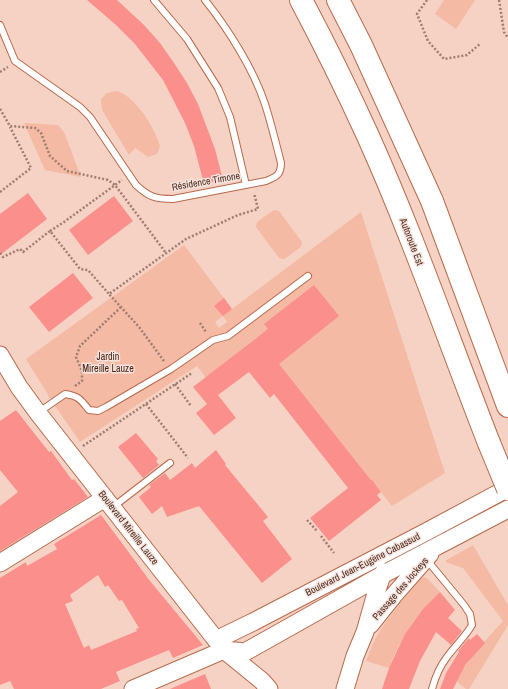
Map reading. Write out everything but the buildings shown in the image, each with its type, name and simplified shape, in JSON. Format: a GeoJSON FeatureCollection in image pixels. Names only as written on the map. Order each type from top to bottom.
{"type":"FeatureCollection","features":[{"type":"Feature","properties":{"kind":"highway","name":"Autoroute Est"},"geometry":{"type":"LineString","coordinates":[[301,0],[328,51],[368,136],[403,219],[489,443],[508,488]]}},
{"type":"Feature","properties":{"kind":"highway"},"geometry":{"type":"LineString","coordinates":[[338,0],[361,45],[432,200],[508,406]]}},
{"type":"Feature","properties":{"kind":"street","name":"Boulevard Mireille Lauze"},"geometry":{"type":"LineString","coordinates":[[0,355],[6,372],[220,645],[270,689]]}},
{"type":"Feature","properties":{"kind":"street","name":"Boulevard Jean-Eugène Cabassud"},"geometry":{"type":"LineString","coordinates":[[220,645],[249,624],[508,488]]}},
{"type":"Feature","properties":{"kind":"street"},"geometry":{"type":"LineString","coordinates":[[0,563],[108,503]]}},
{"type":"Feature","properties":{"kind":"street","name":"Boulevard Jean-Eugène Cabassud"},"geometry":{"type":"LineString","coordinates":[[220,645],[245,652],[382,575],[432,553],[508,509]]}},
{"type":"Feature","properties":{"kind":"street","name":"Passage des Jockeys"},"geometry":{"type":"LineString","coordinates":[[345,689],[354,656],[365,632],[382,575],[394,560],[426,532]]}},
{"type":"Feature","properties":{"kind":"street","name":"Passage des Jockeys"},"geometry":{"type":"LineString","coordinates":[[365,632],[394,594],[432,553]]}},
{"type":"Feature","properties":{"kind":"street"},"geometry":{"type":"LineString","coordinates":[[133,689],[220,645]]}},
{"type":"Feature","properties":{"kind":"lane"},"geometry":{"type":"LineString","coordinates":[[154,0],[187,39],[218,88],[230,117],[246,185]]}},
{"type":"Feature","properties":{"kind":"lane","name":"Résidence Timone"},"geometry":{"type":"LineString","coordinates":[[0,25],[15,62],[80,107],[90,117],[136,185],[146,194],[158,199],[173,199],[266,181],[278,176],[281,170],[281,163],[265,102],[249,68],[220,20],[205,0]]}},
{"type":"Feature","properties":{"kind":"lane"},"geometry":{"type":"LineString","coordinates":[[38,413],[65,394],[74,395],[80,398],[89,410],[98,411],[170,370],[213,340],[228,336],[308,276]]}},
{"type":"Feature","properties":{"kind":"lane"},"geometry":{"type":"LineString","coordinates":[[108,503],[170,463]]}},
{"type":"Feature","properties":{"kind":"lane"},"geometry":{"type":"LineString","coordinates":[[432,553],[470,614],[472,625],[446,658],[432,689]]}},
{"type":"Feature","properties":{"kind":"path"},"geometry":{"type":"LineString","coordinates":[[427,0],[418,14],[428,41],[444,59],[467,55],[480,44]]}},
{"type":"Feature","properties":{"kind":"path"},"geometry":{"type":"LineString","coordinates":[[499,0],[504,32],[508,38]]}},
{"type":"Feature","properties":{"kind":"path"},"geometry":{"type":"LineString","coordinates":[[0,109],[31,168],[0,192]]}},
{"type":"Feature","properties":{"kind":"path"},"geometry":{"type":"LineString","coordinates":[[10,126],[35,128],[41,133],[50,156],[67,171],[108,180],[115,185],[166,253]]}},
{"type":"Feature","properties":{"kind":"path"},"geometry":{"type":"LineString","coordinates":[[0,253],[4,258],[20,249],[23,252],[122,180]]}},
{"type":"Feature","properties":{"kind":"path"},"geometry":{"type":"LineString","coordinates":[[109,294],[186,239],[238,215],[258,209],[254,194]]}},
{"type":"Feature","properties":{"kind":"path"},"geometry":{"type":"LineString","coordinates":[[50,231],[80,269],[88,270],[139,327],[170,370]]}},
{"type":"Feature","properties":{"kind":"path"},"geometry":{"type":"LineString","coordinates":[[65,394],[82,381],[82,371],[76,357],[80,346],[121,307]]}},
{"type":"Feature","properties":{"kind":"path"},"geometry":{"type":"LineString","coordinates":[[80,466],[86,460],[81,448],[82,446],[192,373]]}},
{"type":"Feature","properties":{"kind":"path"},"geometry":{"type":"LineString","coordinates":[[175,384],[191,406]]}},
{"type":"Feature","properties":{"kind":"path"},"geometry":{"type":"LineString","coordinates":[[146,404],[188,458]]}},
{"type":"Feature","properties":{"kind":"path"},"geometry":{"type":"LineString","coordinates":[[307,520],[317,531]]}},
{"type":"Feature","properties":{"kind":"path"},"geometry":{"type":"LineString","coordinates":[[321,536],[334,553]]}},
{"type":"Feature","properties":{"kind":"green space"},"geometry":{"type":"Polygon","coordinates":[[[444,0],[475,0],[456,29],[435,14],[444,0]]]}},
{"type":"Feature","properties":{"kind":"green space"},"geometry":{"type":"Polygon","coordinates":[[[117,91],[131,100],[144,114],[154,130],[160,146],[157,154],[148,157],[135,148],[129,155],[102,110],[101,99],[107,93],[117,91]]]}},
{"type":"Feature","properties":{"kind":"green space"},"geometry":{"type":"Polygon","coordinates":[[[24,123],[58,125],[64,132],[81,177],[45,170],[24,123]]]}},
{"type":"Feature","properties":{"kind":"green space"},"geometry":{"type":"Polygon","coordinates":[[[274,210],[279,211],[302,242],[301,247],[284,259],[279,258],[256,227],[257,222],[274,210]]]}},
{"type":"Feature","properties":{"kind":"green space","name":"Jardin Mireille Lauze"},"geometry":{"type":"Polygon","coordinates":[[[361,212],[445,473],[392,506],[257,337],[206,378],[197,366],[80,442],[53,403],[26,359],[184,245],[232,309],[361,212]],[[223,316],[215,322],[219,328],[227,322],[223,316]]]}},
{"type":"Feature","properties":{"kind":"green space"},"geometry":{"type":"Polygon","coordinates":[[[473,545],[508,605],[508,625],[469,689],[466,689],[457,682],[461,673],[477,650],[503,621],[463,568],[445,561],[473,545]]]}},
{"type":"Feature","properties":{"kind":"green space"},"geometry":{"type":"Polygon","coordinates":[[[424,577],[428,579],[440,592],[416,618],[399,646],[389,668],[366,661],[374,641],[385,623],[419,579],[424,577]]]}}]}
